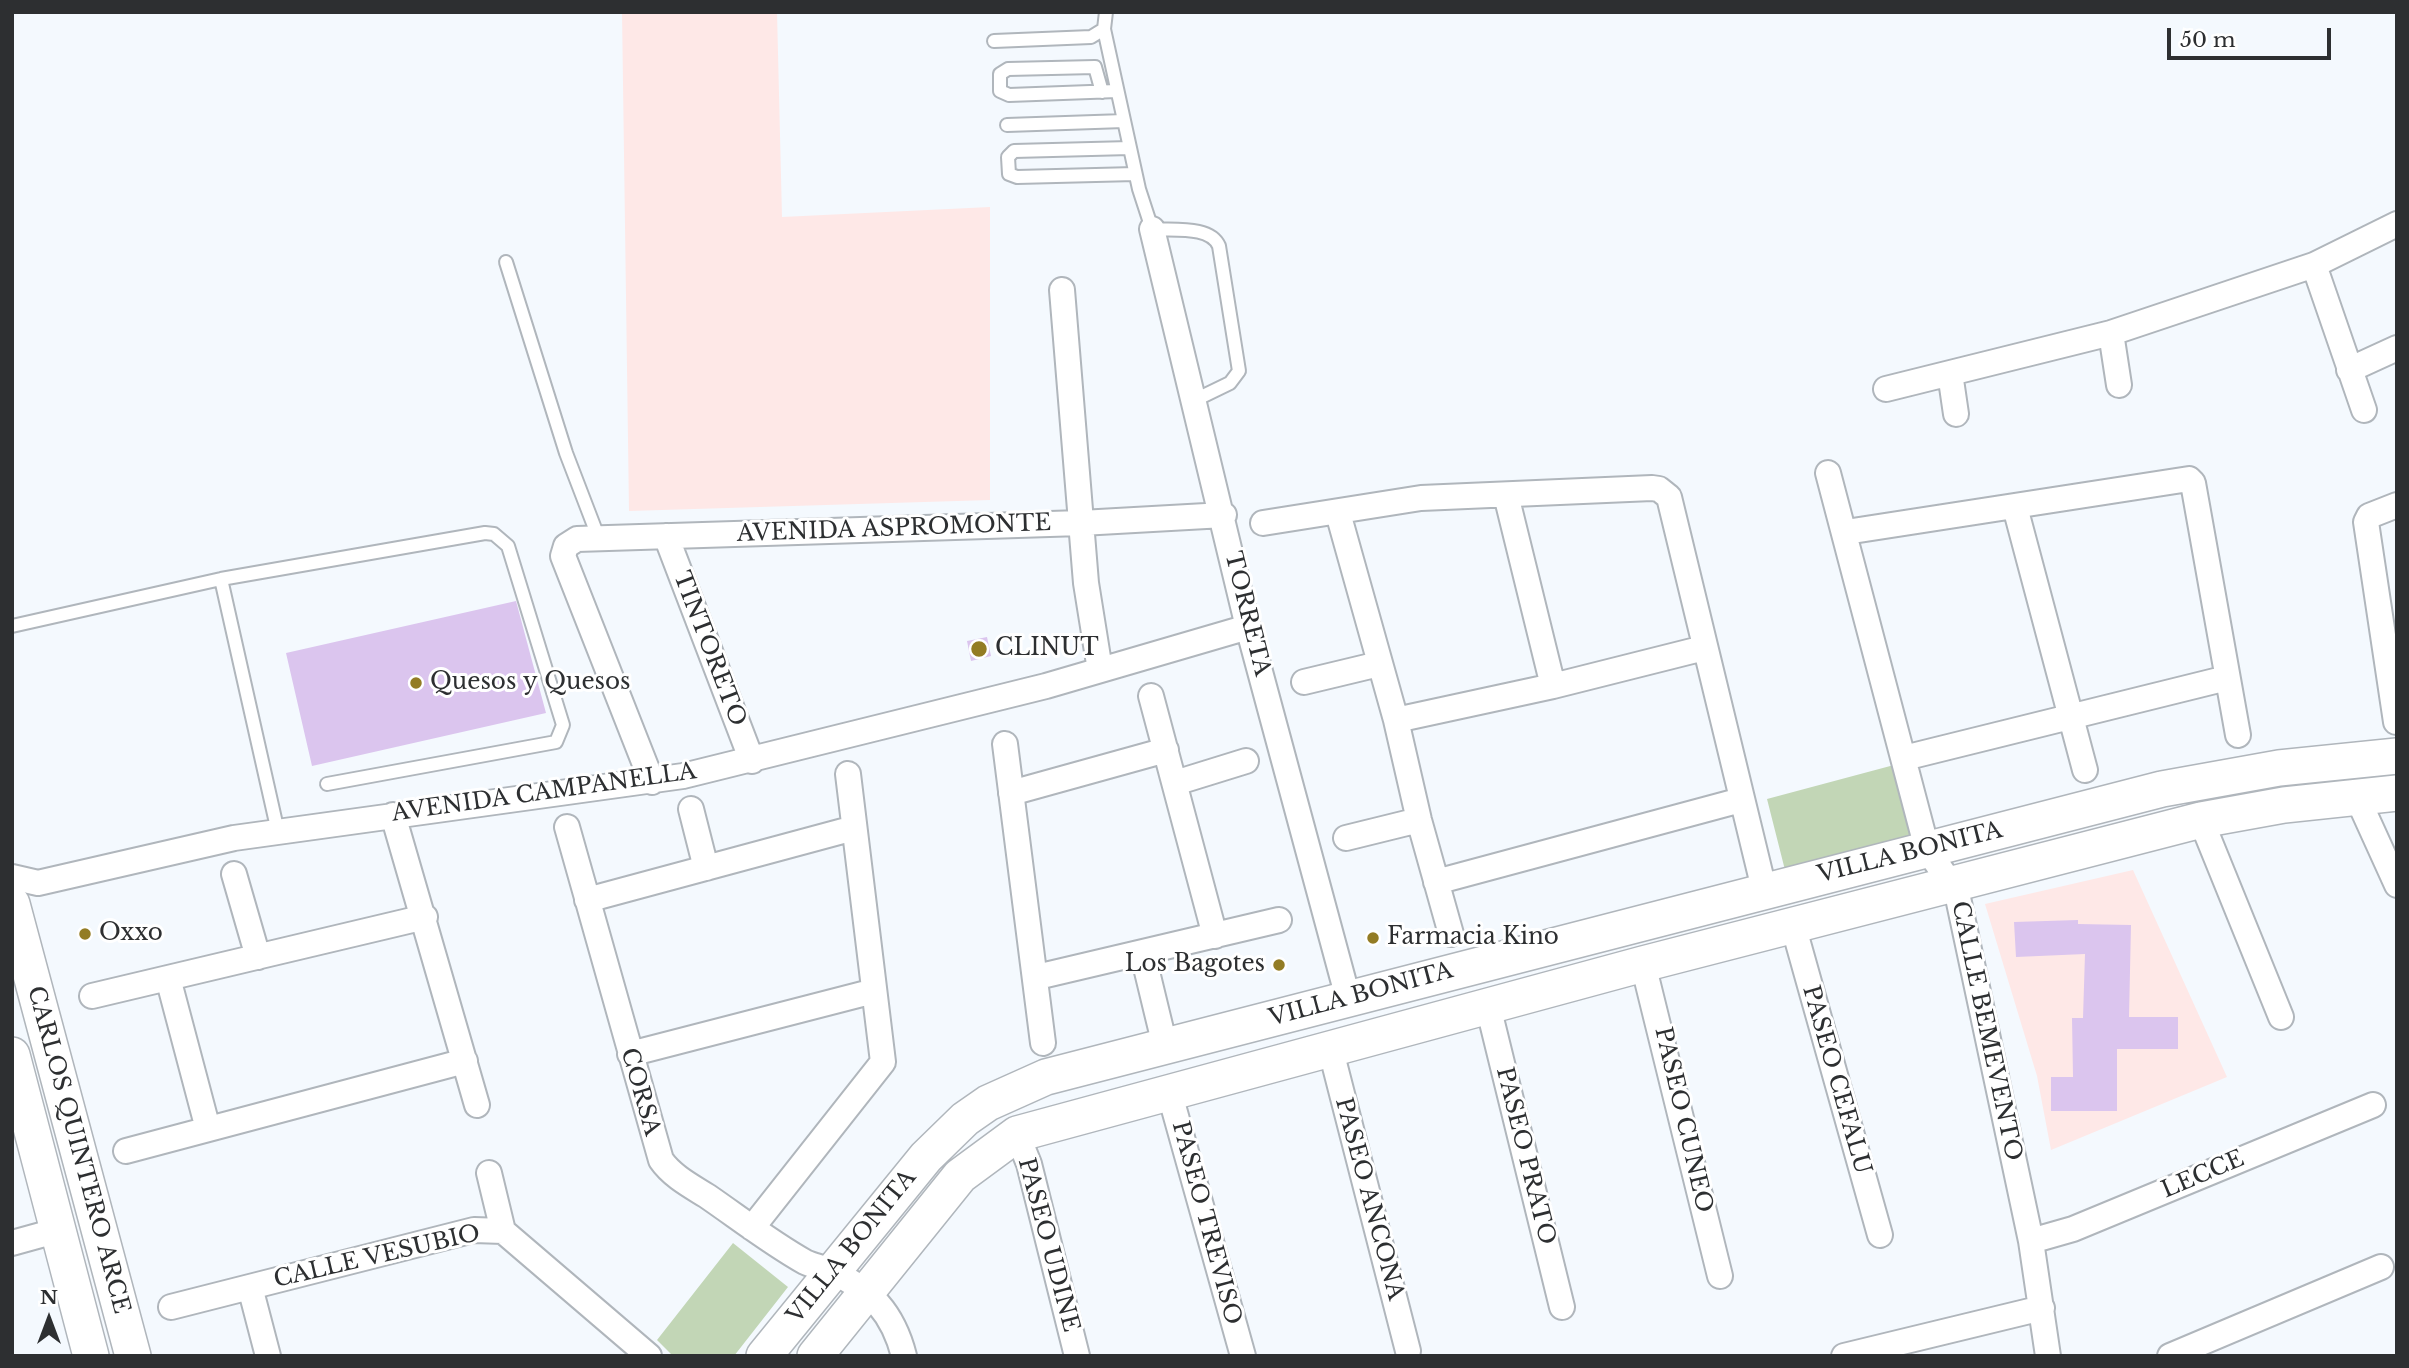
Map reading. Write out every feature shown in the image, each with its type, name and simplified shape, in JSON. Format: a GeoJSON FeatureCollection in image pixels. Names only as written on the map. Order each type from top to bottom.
{"type":"FeatureCollection","features":[{"type":"Feature","properties":{"kind":"street"},"geometry":{"type":"LineString","coordinates":[[1886,389],[2110,334],[2314,265],[2397,224]]}},
{"type":"Feature","properties":{"kind":"street","name":"TORRETA"},"geometry":{"type":"LineString","coordinates":[[1152,229],[1224,515],[1248,627],[1348,998]]}},
{"type":"Feature","properties":{"kind":"street"},"geometry":{"type":"LineString","coordinates":[[2314,265],[2364,410]]}},
{"type":"Feature","properties":{"kind":"street"},"geometry":{"type":"LineString","coordinates":[[1062,290],[1081,523],[1100,670]]}},
{"type":"Feature","properties":{"kind":"street"},"geometry":{"type":"LineString","coordinates":[[2110,334],[2119,385]]}},
{"type":"Feature","properties":{"kind":"street"},"geometry":{"type":"LineString","coordinates":[[2349,370],[2397,348]]}},
{"type":"Feature","properties":{"kind":"street"},"geometry":{"type":"LineString","coordinates":[[1950,373],[1956,414]]}},
{"type":"Feature","properties":{"kind":"street","name":"CALLE BEMEVENTO"},"geometry":{"type":"LineString","coordinates":[[1828,473],[1846,533],[1927,849],[1957,892],[2031,1241],[2048,1356]]}},
{"type":"Feature","properties":{"kind":"street"},"geometry":{"type":"LineString","coordinates":[[1846,533],[2185,478],[2191,480],[2238,735]]}},
{"type":"Feature","properties":{"kind":"street"},"geometry":{"type":"LineString","coordinates":[[1263,523],[1421,498],[1652,488],[1664,492],[1669,498],[1703,648],[1764,889]]}},
{"type":"Feature","properties":{"kind":"street"},"geometry":{"type":"LineString","coordinates":[[1506,495],[1553,686]]}},
{"type":"Feature","properties":{"kind":"street"},"geometry":{"type":"LineString","coordinates":[[2396,739],[2392,665],[2366,522],[2369,516],[2397,506]]}},
{"type":"Feature","properties":{"kind":"street"},"geometry":{"type":"LineString","coordinates":[[2015,507],[2085,770]]}},
{"type":"Feature","properties":{"kind":"street"},"geometry":{"type":"LineString","coordinates":[[1338,513],[1396,720],[1419,820],[1451,934]]}},
{"type":"Feature","properties":{"kind":"street","name":"AVENIDA ASPROMONTE"},"geometry":{"type":"LineString","coordinates":[[652,782],[563,556],[566,546],[577,539],[1081,523],[1224,515]]}},
{"type":"Feature","properties":{"kind":"street","name":"TINTORETO"},"geometry":{"type":"LineString","coordinates":[[666,537],[751,761]]}},
{"type":"Feature","properties":{"kind":"street","name":"AVENIDA CAMPANELLA"},"geometry":{"type":"LineString","coordinates":[[12,877],[19,899],[234,838],[652,782],[751,761],[1046,686],[1248,627]]}},
{"type":"Feature","properties":{"kind":"street"},"geometry":{"type":"LineString","coordinates":[[1396,720],[1553,686],[1703,648]]}},
{"type":"Feature","properties":{"kind":"street"},"geometry":{"type":"LineString","coordinates":[[1304,682],[1380,664]]}},
{"type":"Feature","properties":{"kind":"street"},"geometry":{"type":"LineString","coordinates":[[1904,758],[2227,678]]}},
{"type":"Feature","properties":{"kind":"street"},"geometry":{"type":"LineString","coordinates":[[1152,696],[1215,936]]}},
{"type":"Feature","properties":{"kind":"street","name":"VILLA BONITA"},"geometry":{"type":"LineString","coordinates":[[764,1356],[926,1157],[965,1119],[988,1103],[1046,1077],[1764,889],[2217,778],[2318,762],[2396,739]]}},
{"type":"Feature","properties":{"kind":"street"},"geometry":{"type":"LineString","coordinates":[[1005,744],[1037,977],[1043,1044]]}},
{"type":"Feature","properties":{"kind":"street"},"geometry":{"type":"LineString","coordinates":[[1011,793],[1166,750]]}},
{"type":"Feature","properties":{"kind":"street"},"geometry":{"type":"LineString","coordinates":[[1175,783],[1246,761]]}},
{"type":"Feature","properties":{"kind":"street"},"geometry":{"type":"LineString","coordinates":[[752,1227],[880,1067],[883,1052],[873,991],[848,775]]}},
{"type":"Feature","properties":{"kind":"street","name":"VILLA BONITA"},"geometry":{"type":"LineString","coordinates":[[815,1356],[960,1176],[1017,1134],[1330,1047],[1952,883],[2129,841],[2206,833],[2273,806],[2364,812],[2397,793]]}},
{"type":"Feature","properties":{"kind":"street"},"geometry":{"type":"LineString","coordinates":[[1436,882],[1741,800]]}},
{"type":"Feature","properties":{"kind":"street"},"geometry":{"type":"LineString","coordinates":[[691,809],[706,868]]}},
{"type":"Feature","properties":{"kind":"street"},"geometry":{"type":"LineString","coordinates":[[2364,812],[2397,885]]}},
{"type":"Feature","properties":{"kind":"street"},"geometry":{"type":"LineString","coordinates":[[393,815],[425,917],[477,1105]]}},
{"type":"Feature","properties":{"kind":"street"},"geometry":{"type":"LineString","coordinates":[[1346,838],[1419,820]]}},
{"type":"Feature","properties":{"kind":"street","name":"CORSA"},"geometry":{"type":"LineString","coordinates":[[567,827],[656,1149],[666,1167],[806,1262],[831,1271],[867,1293],[885,1311],[897,1329],[904,1356]]}},
{"type":"Feature","properties":{"kind":"street"},"geometry":{"type":"LineString","coordinates":[[587,900],[854,828]]}},
{"type":"Feature","properties":{"kind":"street"},"geometry":{"type":"LineString","coordinates":[[2206,833],[2281,1017]]}},
{"type":"Feature","properties":{"kind":"street"},"geometry":{"type":"LineString","coordinates":[[234,874],[258,957]]}},
{"type":"Feature","properties":{"kind":"street","name":"CARLOS QUINTERO ARCE"},"geometry":{"type":"LineString","coordinates":[[19,899],[132,1356]]}},
{"type":"Feature","properties":{"kind":"street"},"geometry":{"type":"LineString","coordinates":[[93,996],[425,917]]}},
{"type":"Feature","properties":{"kind":"street"},"geometry":{"type":"LineString","coordinates":[[1037,977],[1143,955],[1279,920]]}},
{"type":"Feature","properties":{"kind":"street","name":"PASEO CEFALU"},"geometry":{"type":"LineString","coordinates":[[1793,925],[1880,1235]]}},
{"type":"Feature","properties":{"kind":"street"},"geometry":{"type":"LineString","coordinates":[[1143,955],[1165,1046]]}},
{"type":"Feature","properties":{"kind":"street","name":"PASEO CUNEO"},"geometry":{"type":"LineString","coordinates":[[1643,964],[1720,1276]]}},
{"type":"Feature","properties":{"kind":"street"},"geometry":{"type":"LineString","coordinates":[[168,978],[208,1129]]}},
{"type":"Feature","properties":{"kind":"street"},"geometry":{"type":"LineString","coordinates":[[629,1054],[873,991]]}},
{"type":"Feature","properties":{"kind":"street","name":"PASEO PRATO"},"geometry":{"type":"LineString","coordinates":[[1488,1006],[1562,1307]]}},
{"type":"Feature","properties":{"kind":"street","name":"PASEO ANCONA"},"geometry":{"type":"LineString","coordinates":[[1330,1047],[1408,1351]]}},
{"type":"Feature","properties":{"kind":"street"},"geometry":{"type":"LineString","coordinates":[[126,1151],[465,1061]]}},
{"type":"Feature","properties":{"kind":"street","name":"CARLOS QUINTERO ARCE"},"geometry":{"type":"LineString","coordinates":[[14,1071],[92,1356]]}},
{"type":"Feature","properties":{"kind":"street","name":"PASEO TREVISO"},"geometry":{"type":"LineString","coordinates":[[1169,1091],[1242,1356]]}},
{"type":"Feature","properties":{"kind":"street","name":"LECCE"},"geometry":{"type":"LineString","coordinates":[[2031,1241],[2073,1229],[2373,1105]]}},
{"type":"Feature","properties":{"kind":"street","name":"PASEO UDINE"},"geometry":{"type":"LineString","coordinates":[[1017,1134],[1029,1164],[1077,1356]]}},
{"type":"Feature","properties":{"kind":"street"},"geometry":{"type":"LineString","coordinates":[[489,1173],[503,1231],[622,1347],[649,1356]]}},
{"type":"Feature","properties":{"kind":"street"},"geometry":{"type":"LineString","coordinates":[[12,1243],[59,1230]]}},
{"type":"Feature","properties":{"kind":"street","name":"CALLE VESUBIO"},"geometry":{"type":"LineString","coordinates":[[171,1307],[474,1230],[503,1231]]}},
{"type":"Feature","properties":{"kind":"street"},"geometry":{"type":"LineString","coordinates":[[2170,1356],[2381,1266]]}},
{"type":"Feature","properties":{"kind":"street","name":"CALLE VESUBIO"},"geometry":{"type":"LineString","coordinates":[[250,1287],[268,1356]]}},
{"type":"Feature","properties":{"kind":"street"},"geometry":{"type":"LineString","coordinates":[[1844,1356],[2042,1308]]}},
{"type":"Feature","properties":{"kind":"lane"},"geometry":{"type":"LineString","coordinates":[[1106,12],[1104,30],[1135,174],[1152,229],[1205,233],[1214,238],[1219,246],[1239,371],[1230,383],[1195,400]]}},
{"type":"Feature","properties":{"kind":"lane"},"geometry":{"type":"LineString","coordinates":[[994,41],[1091,37],[1104,30]]}},
{"type":"Feature","properties":{"kind":"lane"},"geometry":{"type":"LineString","coordinates":[[1102,92],[1096,67],[1008,69],[1000,74],[998,82],[1000,91],[1009,95],[1102,92],[1117,91]]}},
{"type":"Feature","properties":{"kind":"lane"},"geometry":{"type":"LineString","coordinates":[[1007,125],[1124,121]]}},
{"type":"Feature","properties":{"kind":"lane"},"geometry":{"type":"LineString","coordinates":[[1130,148],[1014,151],[1008,157],[1006,165],[1009,174],[1017,177],[1135,174]]}},
{"type":"Feature","properties":{"kind":"lane"},"geometry":{"type":"LineString","coordinates":[[506,262],[566,453],[599,539]]}},
{"type":"Feature","properties":{"kind":"lane"},"geometry":{"type":"LineString","coordinates":[[12,626],[221,579],[485,533],[494,534],[508,546],[563,725],[556,742],[327,784]]}},
{"type":"Feature","properties":{"kind":"lane"},"geometry":{"type":"LineString","coordinates":[[221,579],[278,832]]}},
{"type":"Feature","properties":{"kind":"shaded area"},"geometry":{"type":"Polygon","coordinates":[[[622,12],[777,12],[782,217],[990,207],[990,500],[629,511],[622,12]]]}},
{"type":"Feature","properties":{"kind":"shaded area"},"geometry":{"type":"Polygon","coordinates":[[[2133,870],[2227,1077],[2051,1150],[2037,1076],[1985,904],[2133,870]]]}},
{"type":"Feature","properties":{"kind":"green space"},"geometry":{"type":"Polygon","coordinates":[[[1894,765],[1914,840],[1786,874],[1767,799],[1894,765]]]}},
{"type":"Feature","properties":{"kind":"green space"},"geometry":{"type":"Polygon","coordinates":[[[733,1243],[788,1287],[734,1356],[673,1356],[657,1340],[733,1243]]]}},
{"type":"Feature","properties":{"kind":"building","name":"Quesos y Quesos"},"geometry":{"type":"Polygon","coordinates":[[[516,601],[546,713],[312,766],[286,653],[516,601]]]}},
{"type":"Feature","properties":{"kind":"building","name":"CLINUT"},"geometry":{"type":"Polygon","coordinates":[[[987,637],[991,656],[971,661],[967,641],[987,637]]]}},
{"type":"Feature","properties":{"kind":"building"},"geometry":{"type":"Polygon","coordinates":[[[2078,920],[2078,924],[2131,925],[2129,1017],[2178,1017],[2178,1049],[2117,1049],[2117,1111],[2051,1111],[2051,1077],[2073,1077],[2072,1018],[2083,1018],[2085,954],[2016,957],[2014,922],[2078,920]]]}},
{"type":"Feature","properties":{"kind":"place","name":"CLINUT"},"geometry":{"type":"Point","coordinates":[979,649]}},
{"type":"Feature","properties":{"kind":"place","name":"Quesos y Quesos"},"geometry":{"type":"Point","coordinates":[416,683]}},
{"type":"Feature","properties":{"kind":"place","name":"Oxxo"},"geometry":{"type":"Point","coordinates":[85,934]}},
{"type":"Feature","properties":{"kind":"place","name":"Farmacia Kino"},"geometry":{"type":"Point","coordinates":[1373,938]}},
{"type":"Feature","properties":{"kind":"place","name":"Los Bagotes"},"geometry":{"type":"Point","coordinates":[1279,965]}}]}
